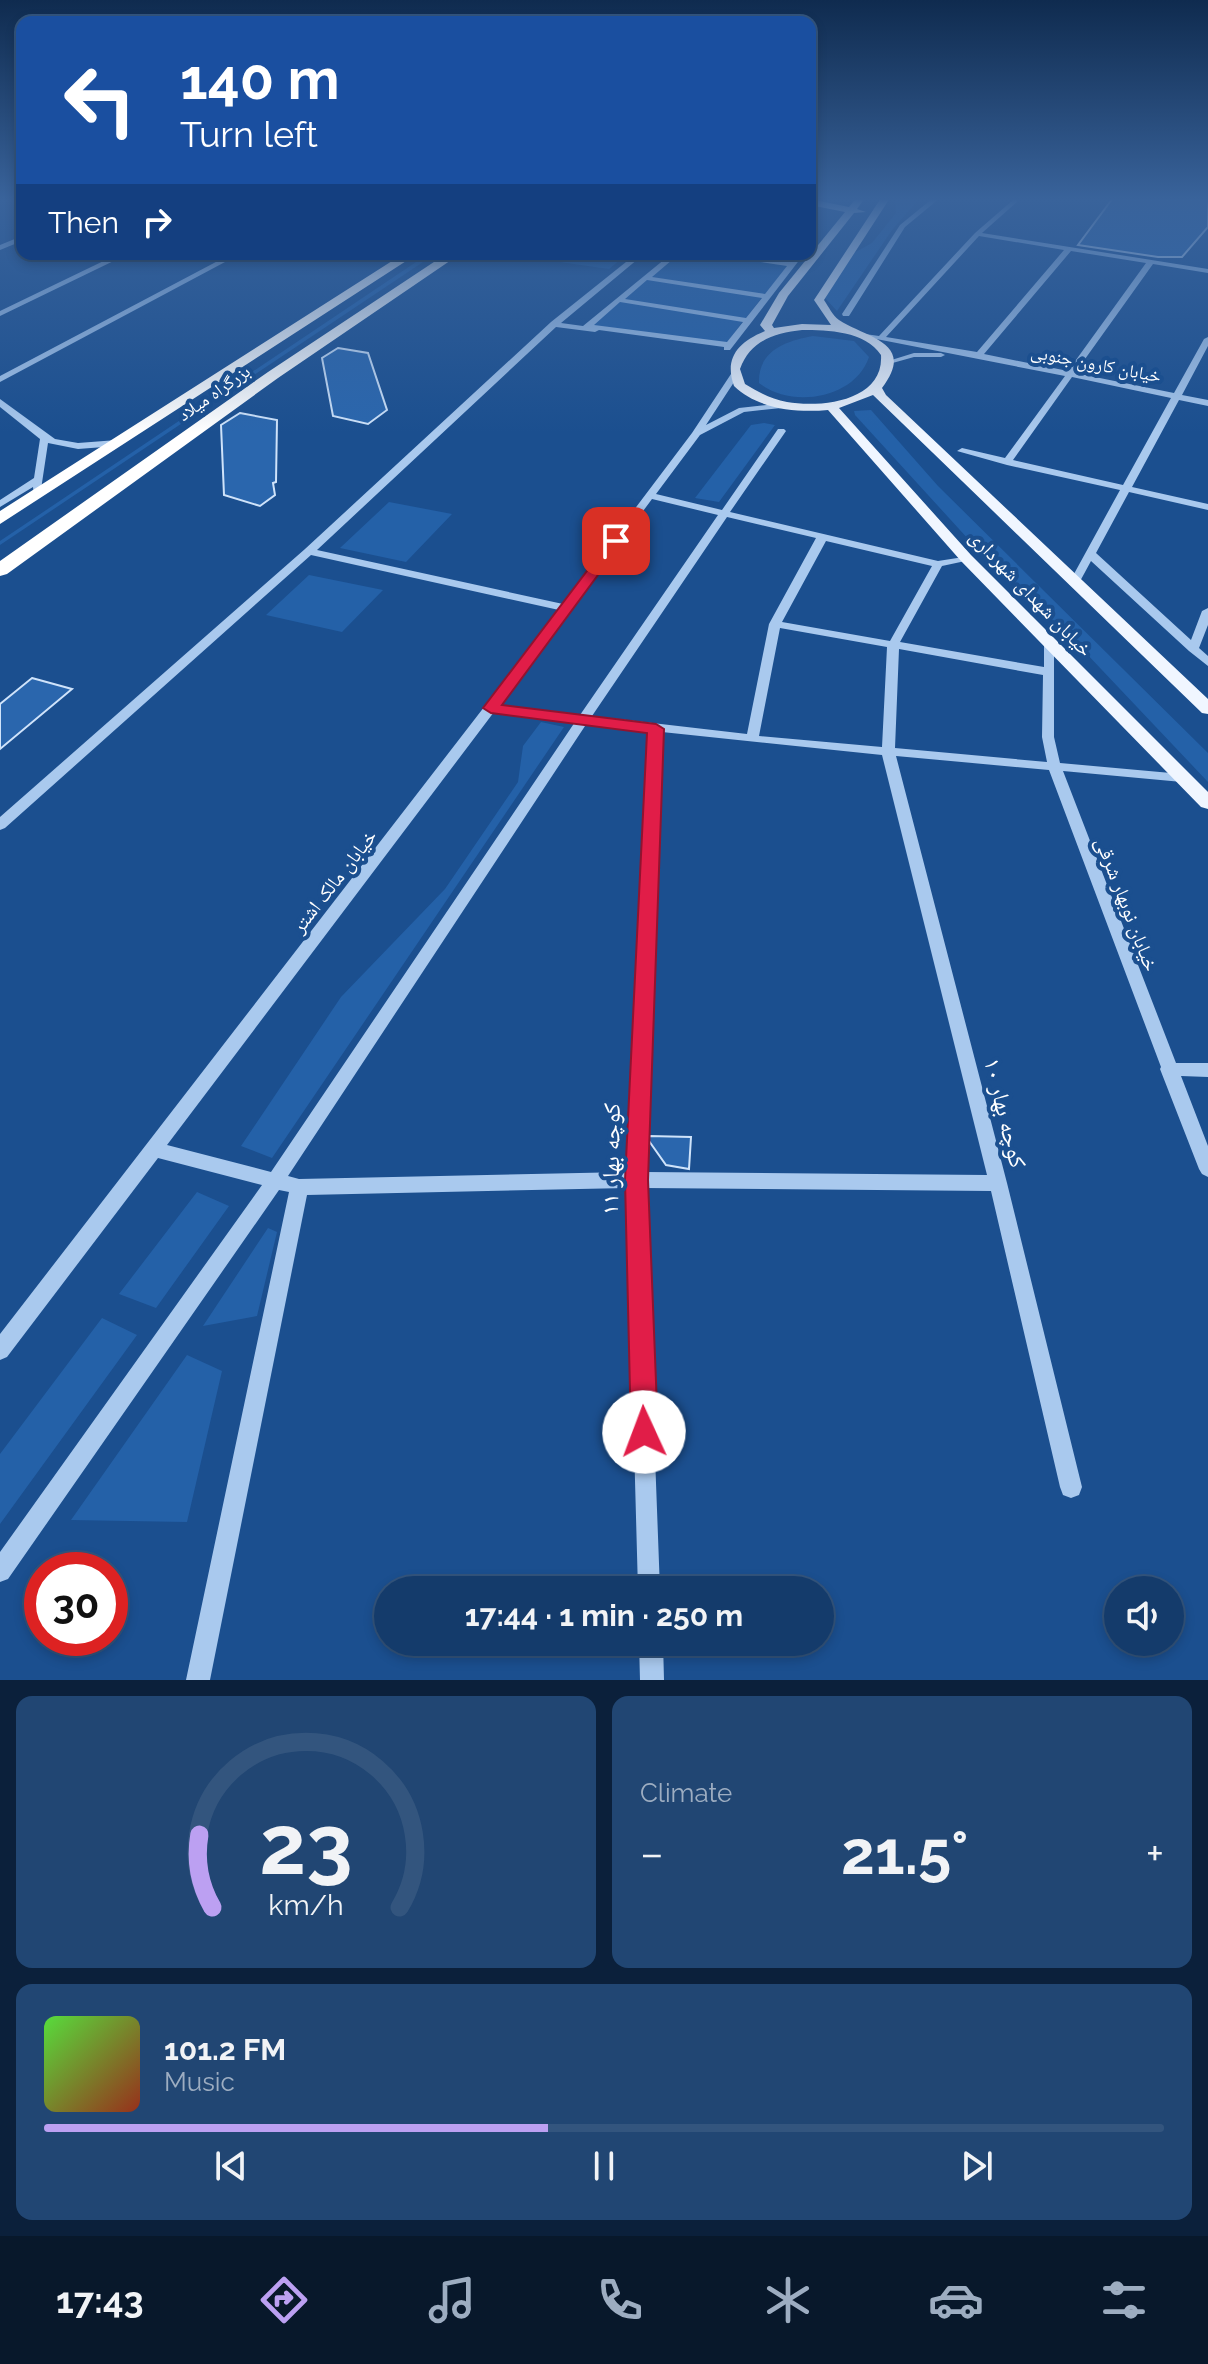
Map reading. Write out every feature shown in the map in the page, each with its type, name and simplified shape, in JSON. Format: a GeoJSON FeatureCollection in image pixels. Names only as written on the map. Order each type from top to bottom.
{"type":"FeatureCollection","features":[{"type":"Feature","properties":{"kind":"highway","name":"بزرگراه میلاد"},"geometry":{"type":"LineString","coordinates":[[0,519],[38,487],[117,443],[376,276]]}},
{"type":"Feature","properties":{"kind":"highway","name":"بزرگراه میلاد"},"geometry":{"type":"LineString","coordinates":[[0,570],[273,375],[420,276]]}},
{"type":"Feature","properties":{"kind":"main road"},"geometry":{"type":"LineString","coordinates":[[771,332],[766,325],[794,276]]}},
{"type":"Feature","properties":{"kind":"main road"},"geometry":{"type":"LineString","coordinates":[[834,276],[819,300],[831,320],[865,336],[883,349],[889,362],[885,376],[876,387],[856,398],[830,405],[781,405],[748,393],[734,376],[735,362],[742,351],[771,332],[812,326],[848,330]]}},
{"type":"Feature","properties":{"kind":"main road","name":"خیابان شهدای شهرداری"},"geometry":{"type":"LineString","coordinates":[[876,387],[880,397],[1208,709]]}},
{"type":"Feature","properties":{"kind":"main road","name":"خیابان شهدای شهرداری"},"geometry":{"type":"LineString","coordinates":[[830,405],[966,558],[1208,803]]}},
{"type":"Feature","properties":{"kind":"street"},"geometry":{"type":"LineString","coordinates":[[0,314],[78,276]]}},
{"type":"Feature","properties":{"kind":"street"},"geometry":{"type":"LineString","coordinates":[[0,379],[194,276]]}},
{"type":"Feature","properties":{"kind":"street"},"geometry":{"type":"LineString","coordinates":[[0,825],[309,551],[554,324],[612,276]]}},
{"type":"Feature","properties":{"kind":"street"},"geometry":{"type":"LineString","coordinates":[[728,347],[782,276]]}},
{"type":"Feature","properties":{"kind":"street"},"geometry":{"type":"LineString","coordinates":[[846,314],[870,276]]}},
{"type":"Feature","properties":{"kind":"street"},"geometry":{"type":"LineString","coordinates":[[881,338],[938,276]]}},
{"type":"Feature","properties":{"kind":"street"},"geometry":{"type":"LineString","coordinates":[[977,357],[1046,276]]}},
{"type":"Feature","properties":{"kind":"street"},"geometry":{"type":"LineString","coordinates":[[1007,462],[1141,276]]}},
{"type":"Feature","properties":{"kind":"street"},"geometry":{"type":"LineString","coordinates":[[742,351],[587,326],[646,278],[767,296]]}},
{"type":"Feature","properties":{"kind":"street"},"geometry":{"type":"LineString","coordinates":[[619,300],[748,321]]}},
{"type":"Feature","properties":{"kind":"street"},"geometry":{"type":"LineString","coordinates":[[554,324],[728,347]]}},
{"type":"Feature","properties":{"kind":"street","name":"خیابان کارون جنوبی"},"geometry":{"type":"LineString","coordinates":[[865,336],[1208,403]]}},
{"type":"Feature","properties":{"kind":"street"},"geometry":{"type":"LineString","coordinates":[[1074,583],[1208,339]]}},
{"type":"Feature","properties":{"kind":"street","name":"خیابان کارون جنوبی"},"geometry":{"type":"LineString","coordinates":[[889,362],[914,355],[977,357]]}},
{"type":"Feature","properties":{"kind":"street","name":"خیابان مالک اشتر"},"geometry":{"type":"LineString","coordinates":[[0,1350],[491,708],[696,434],[734,376]]}},
{"type":"Feature","properties":{"kind":"street"},"geometry":{"type":"LineString","coordinates":[[0,402],[44,440],[76,446],[117,443]]}},
{"type":"Feature","properties":{"kind":"street","name":"خیابان مالک اشتر"},"geometry":{"type":"LineString","coordinates":[[696,434],[742,410],[781,405]]}},
{"type":"Feature","properties":{"kind":"street"},"geometry":{"type":"LineString","coordinates":[[0,1571],[276,1180],[582,721],[781,431]]}},
{"type":"Feature","properties":{"kind":"street"},"geometry":{"type":"LineString","coordinates":[[0,504],[38,487],[44,440]]}},
{"type":"Feature","properties":{"kind":"street"},"geometry":{"type":"LineString","coordinates":[[962,451],[1208,507]]}},
{"type":"Feature","properties":{"kind":"street"},"geometry":{"type":"LineString","coordinates":[[650,496],[724,511],[938,564],[966,558]]}},
{"type":"Feature","properties":{"kind":"street"},"geometry":{"type":"LineString","coordinates":[[752,739],[775,624],[823,536]]}},
{"type":"Feature","properties":{"kind":"street"},"geometry":{"type":"LineString","coordinates":[[309,551],[565,608]]}},
{"type":"Feature","properties":{"kind":"street"},"geometry":{"type":"LineString","coordinates":[[1090,554],[1208,662]]}},
{"type":"Feature","properties":{"kind":"street"},"geometry":{"type":"LineString","coordinates":[[893,645],[938,564]]}},
{"type":"Feature","properties":{"kind":"street"},"geometry":{"type":"LineString","coordinates":[[1193,649],[1208,611]]}},
{"type":"Feature","properties":{"kind":"street"},"geometry":{"type":"LineString","coordinates":[[775,624],[1049,672]]}},
{"type":"Feature","properties":{"kind":"street","name":"کوچه بهار ۱۰"},"geometry":{"type":"LineString","coordinates":[[893,645],[888,751],[998,1183],[1071,1487]]}},
{"type":"Feature","properties":{"kind":"street","name":"خیابان نوبهار شرقی"},"geometry":{"type":"LineString","coordinates":[[1050,646],[1048,737],[1054,765],[1208,1169]]}},
{"type":"Feature","properties":{"kind":"street"},"geometry":{"type":"LineString","coordinates":[[491,708],[752,739],[1182,778]]}},
{"type":"Feature","properties":{"kind":"street","name":"کوچه بهار ۱۱"},"geometry":{"type":"LineString","coordinates":[[649,1576],[636,1180],[656,729]]}},
{"type":"Feature","properties":{"kind":"street"},"geometry":{"type":"LineString","coordinates":[[1168,1069],[1208,1070]]}},
{"type":"Feature","properties":{"kind":"street"},"geometry":{"type":"LineString","coordinates":[[153,1149],[299,1187],[636,1180],[998,1183]]}},
{"type":"Feature","properties":{"kind":"street"},"geometry":{"type":"LineString","coordinates":[[198,1680],[299,1187]]}},
{"type":"Feature","properties":{"kind":"street"},"geometry":{"type":"LineString","coordinates":[[651,1656],[652,1680]]}},
{"type":"Feature","properties":{"kind":"shaded area"},"geometry":{"type":"Polygon","coordinates":[[[395,276],[402,276],[0,545],[0,541],[395,276]]]}},
{"type":"Feature","properties":{"kind":"shaded area"},"geometry":{"type":"Polygon","coordinates":[[[651,276],[780,276],[765,295],[651,276]]]}},
{"type":"Feature","properties":{"kind":"shaded area"},"geometry":{"type":"Polygon","coordinates":[[[838,276],[860,276],[837,311],[825,298],[838,276]]]}},
{"type":"Feature","properties":{"kind":"shaded area"},"geometry":{"type":"Polygon","coordinates":[[[648,279],[763,296],[745,319],[622,300],[648,279]]]}},
{"type":"Feature","properties":{"kind":"shaded area"},"geometry":{"type":"Polygon","coordinates":[[[621,301],[743,321],[726,344],[591,326],[621,301]]]}},
{"type":"Feature","properties":{"kind":"shaded area"},"geometry":{"type":"Polygon","coordinates":[[[813,336],[854,341],[869,357],[862,371],[836,391],[821,396],[788,396],[759,383],[760,372],[768,355],[783,345],[813,336]]]}},
{"type":"Feature","properties":{"kind":"shaded area"},"geometry":{"type":"Polygon","coordinates":[[[871,410],[938,486],[1208,753],[1208,782],[1084,651],[970,541],[854,411],[871,410]]]}},
{"type":"Feature","properties":{"kind":"shaded area"},"geometry":{"type":"Polygon","coordinates":[[[751,425],[775,425],[719,502],[695,498],[751,425]]]}},
{"type":"Feature","properties":{"kind":"shaded area"},"geometry":{"type":"Polygon","coordinates":[[[389,502],[452,514],[406,562],[340,548],[389,502]]]}},
{"type":"Feature","properties":{"kind":"shaded area"},"geometry":{"type":"Polygon","coordinates":[[[309,575],[383,590],[342,632],[266,615],[309,575]]]}},
{"type":"Feature","properties":{"kind":"shaded area"},"geometry":{"type":"Polygon","coordinates":[[[541,722],[564,727],[272,1158],[241,1146],[341,997],[445,889],[518,782],[523,746],[541,722]]]}},
{"type":"Feature","properties":{"kind":"shaded area"},"geometry":{"type":"Polygon","coordinates":[[[197,1192],[229,1206],[156,1308],[119,1294],[197,1192]]]}},
{"type":"Feature","properties":{"kind":"shaded area"},"geometry":{"type":"Polygon","coordinates":[[[268,1228],[277,1232],[257,1316],[203,1326],[268,1228]]]}},
{"type":"Feature","properties":{"kind":"shaded area"},"geometry":{"type":"Polygon","coordinates":[[[102,1318],[137,1335],[0,1524],[0,1454],[102,1318]]]}},
{"type":"Feature","properties":{"kind":"shaded area"},"geometry":{"type":"Polygon","coordinates":[[[187,1355],[222,1371],[187,1522],[71,1520],[187,1355]]]}},
{"type":"Feature","properties":{"kind":"building"},"geometry":{"type":"Polygon","coordinates":[[[338,348],[368,353],[387,410],[368,424],[333,416],[322,358],[338,348]]]}},
{"type":"Feature","properties":{"kind":"building"},"geometry":{"type":"Polygon","coordinates":[[[240,413],[277,420],[275,495],[260,506],[224,495],[221,425],[240,413]]]}},
{"type":"Feature","properties":{"kind":"building"},"geometry":{"type":"Polygon","coordinates":[[[32,678],[72,689],[0,749],[0,704],[32,678]]]}},
{"type":"Feature","properties":{"kind":"building"},"geometry":{"type":"Polygon","coordinates":[[[649,1136],[691,1137],[689,1169],[666,1165],[649,1141],[649,1136]]]}},
{"type":"Feature","properties":{"kind":"route"},"geometry":{"type":"LineString","coordinates":[[616,541],[491,708],[656,729],[636,1180],[644,1432]]}}]}
